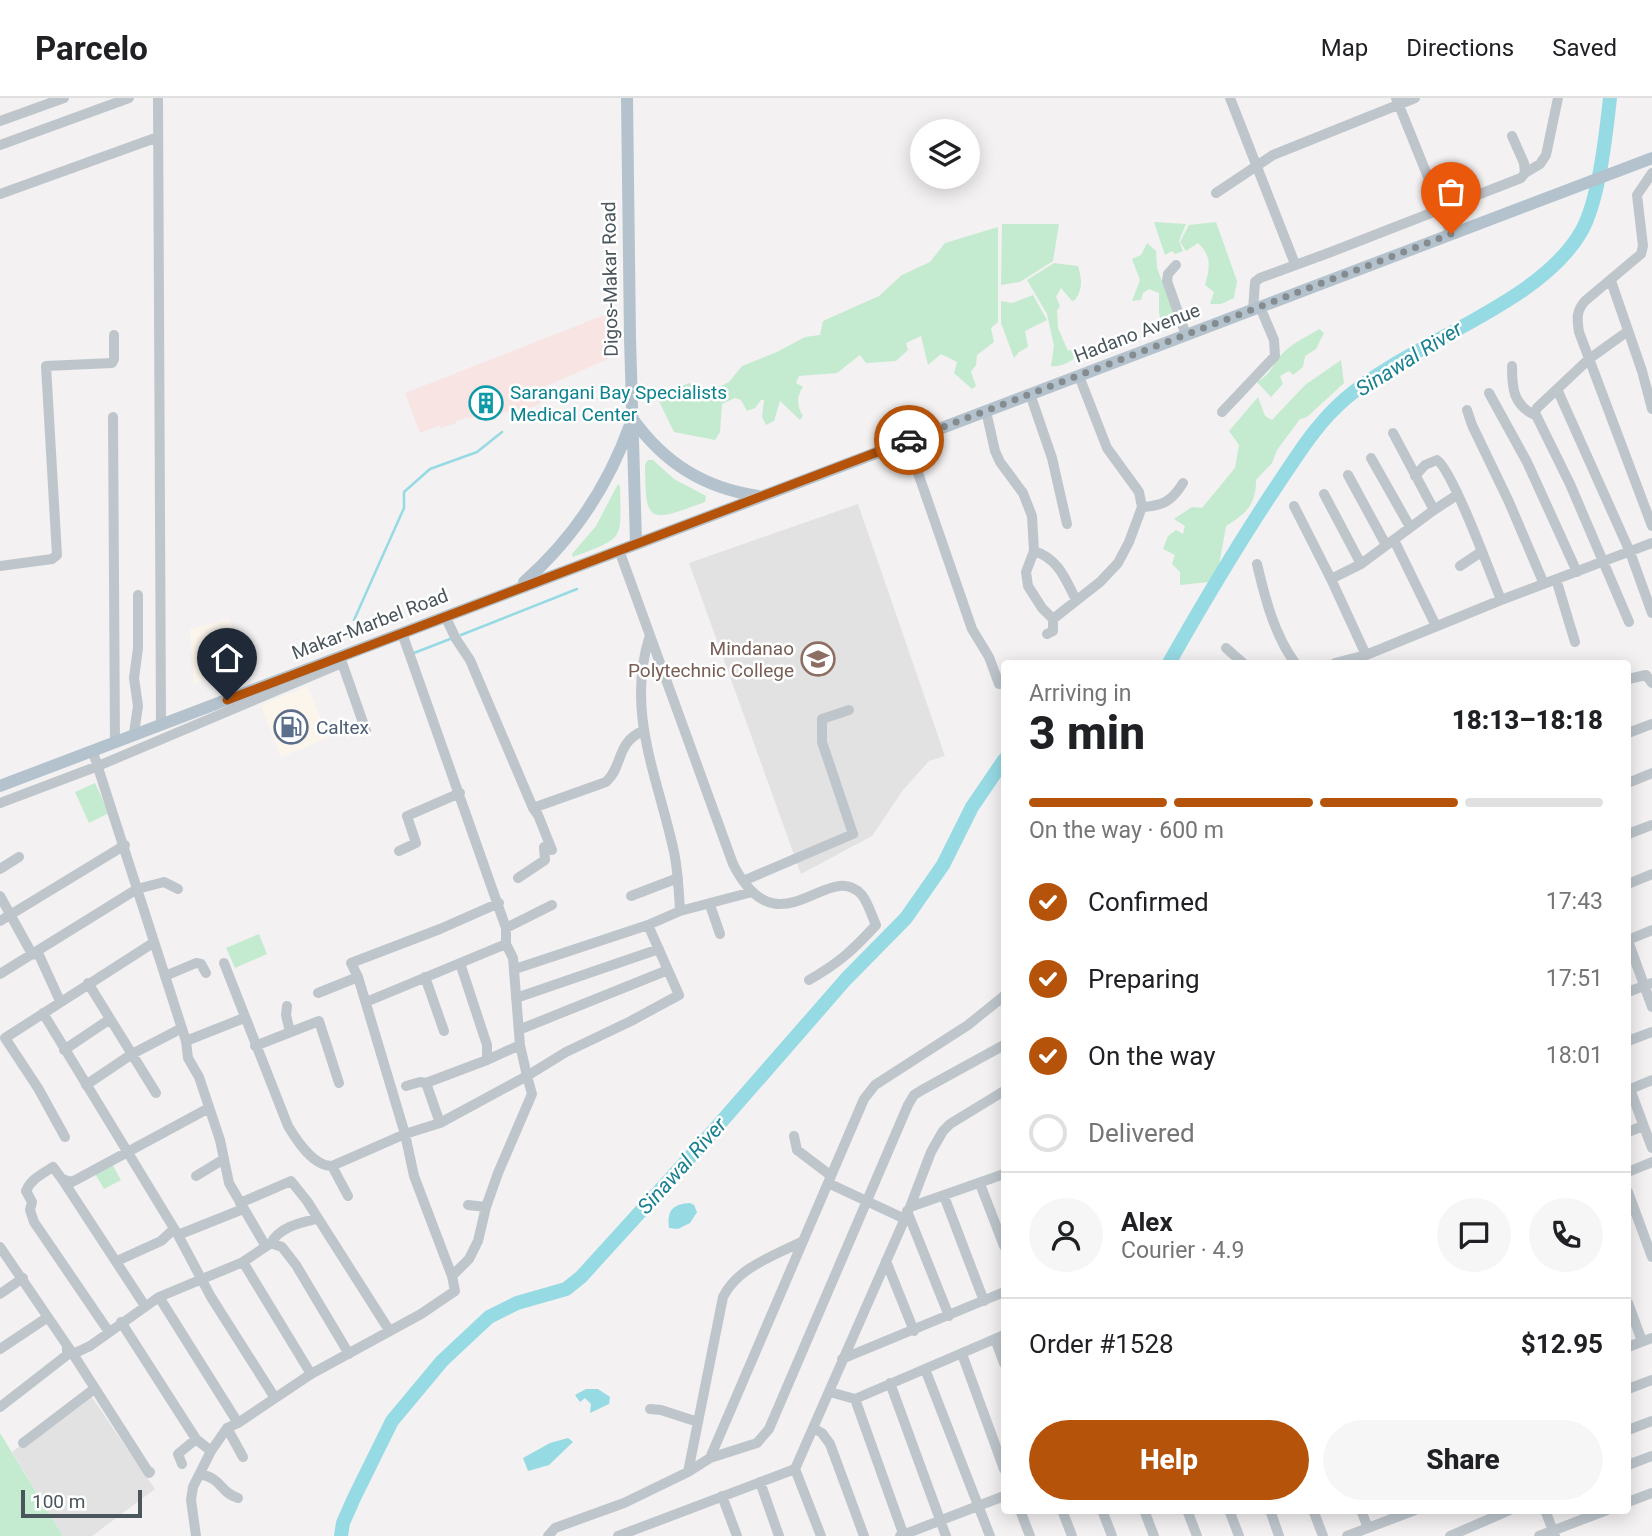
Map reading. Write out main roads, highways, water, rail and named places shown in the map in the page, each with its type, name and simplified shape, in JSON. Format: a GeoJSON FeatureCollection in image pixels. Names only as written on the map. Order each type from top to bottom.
{"type":"FeatureCollection","features":[{"type":"Feature","properties":{"kind":"main road","name":"Digos-Makar Road"},"geometry":{"type":"LineString","coordinates":[[627,98],[636,543]]}},
{"type":"Feature","properties":{"kind":"main road","name":"Hadano Avenue"},"geometry":{"type":"LineString","coordinates":[[636,543],[1652,158]]}},
{"type":"Feature","properties":{"kind":"main road"},"geometry":{"type":"LineString","coordinates":[[632,418],[656,448],[687,472],[722,489],[760,496]]}},
{"type":"Feature","properties":{"kind":"main road"},"geometry":{"type":"LineString","coordinates":[[516,589],[554,553],[587,512],[613,467],[632,418]]}},
{"type":"Feature","properties":{"kind":"main road","name":"Makar-Marbel Road"},"geometry":{"type":"LineString","coordinates":[[0,786],[341,660],[402,633],[636,543]]}},
{"type":"Feature","properties":{"kind":"water"},"geometry":{"type":"Polygon","coordinates":[[[690,1203],[697,1212],[690,1223],[678,1229],[669,1228],[672,1210],[679,1205],[690,1203]]]}},
{"type":"Feature","properties":{"kind":"water"},"geometry":{"type":"Polygon","coordinates":[[[586,1389],[598,1389],[610,1397],[609,1404],[590,1413],[591,1404],[585,1398],[580,1402],[575,1395],[586,1389]]]}},
{"type":"Feature","properties":{"kind":"water"},"geometry":{"type":"Polygon","coordinates":[[[568,1438],[573,1442],[549,1465],[528,1471],[523,1458],[550,1443],[568,1438]]]}},
{"type":"Feature","properties":{"kind":"waterway","name":"Sinawal River"},"geometry":{"type":"LineString","coordinates":[[1171,660],[1262,508],[1325,419],[1372,378],[1505,302],[1561,258],[1581,232],[1593,203],[1601,167],[1610,98]]}},
{"type":"Feature","properties":{"kind":"waterway"},"geometry":{"type":"LineString","coordinates":[[354,620],[404,508],[404,492],[430,469],[477,452],[502,432]]}},
{"type":"Feature","properties":{"kind":"waterway"},"geometry":{"type":"LineString","coordinates":[[461,635],[577,589]]}},
{"type":"Feature","properties":{"kind":"waterway"},"geometry":{"type":"LineString","coordinates":[[414,653],[450,639]]}},
{"type":"Feature","properties":{"kind":"waterway","name":"Sinawal River"},"geometry":{"type":"LineString","coordinates":[[341,1536],[343,1523],[354,1498],[392,1421],[442,1361],[489,1317],[517,1303],[566,1289],[581,1277],[846,979],[906,918],[943,865],[972,807],[1001,764]]}},
{"type":"Feature","properties":{"kind":"place","name":"Sarangani Bay Specialists Medical Center"},"geometry":{"type":"Point","coordinates":[486,403]}},
{"type":"Feature","properties":{"kind":"place","name":"Mindanao Polytechnic College"},"geometry":{"type":"Point","coordinates":[818,659]}},
{"type":"Feature","properties":{"kind":"place","name":"Caltex"},"geometry":{"type":"Point","coordinates":[291,727]}}]}
